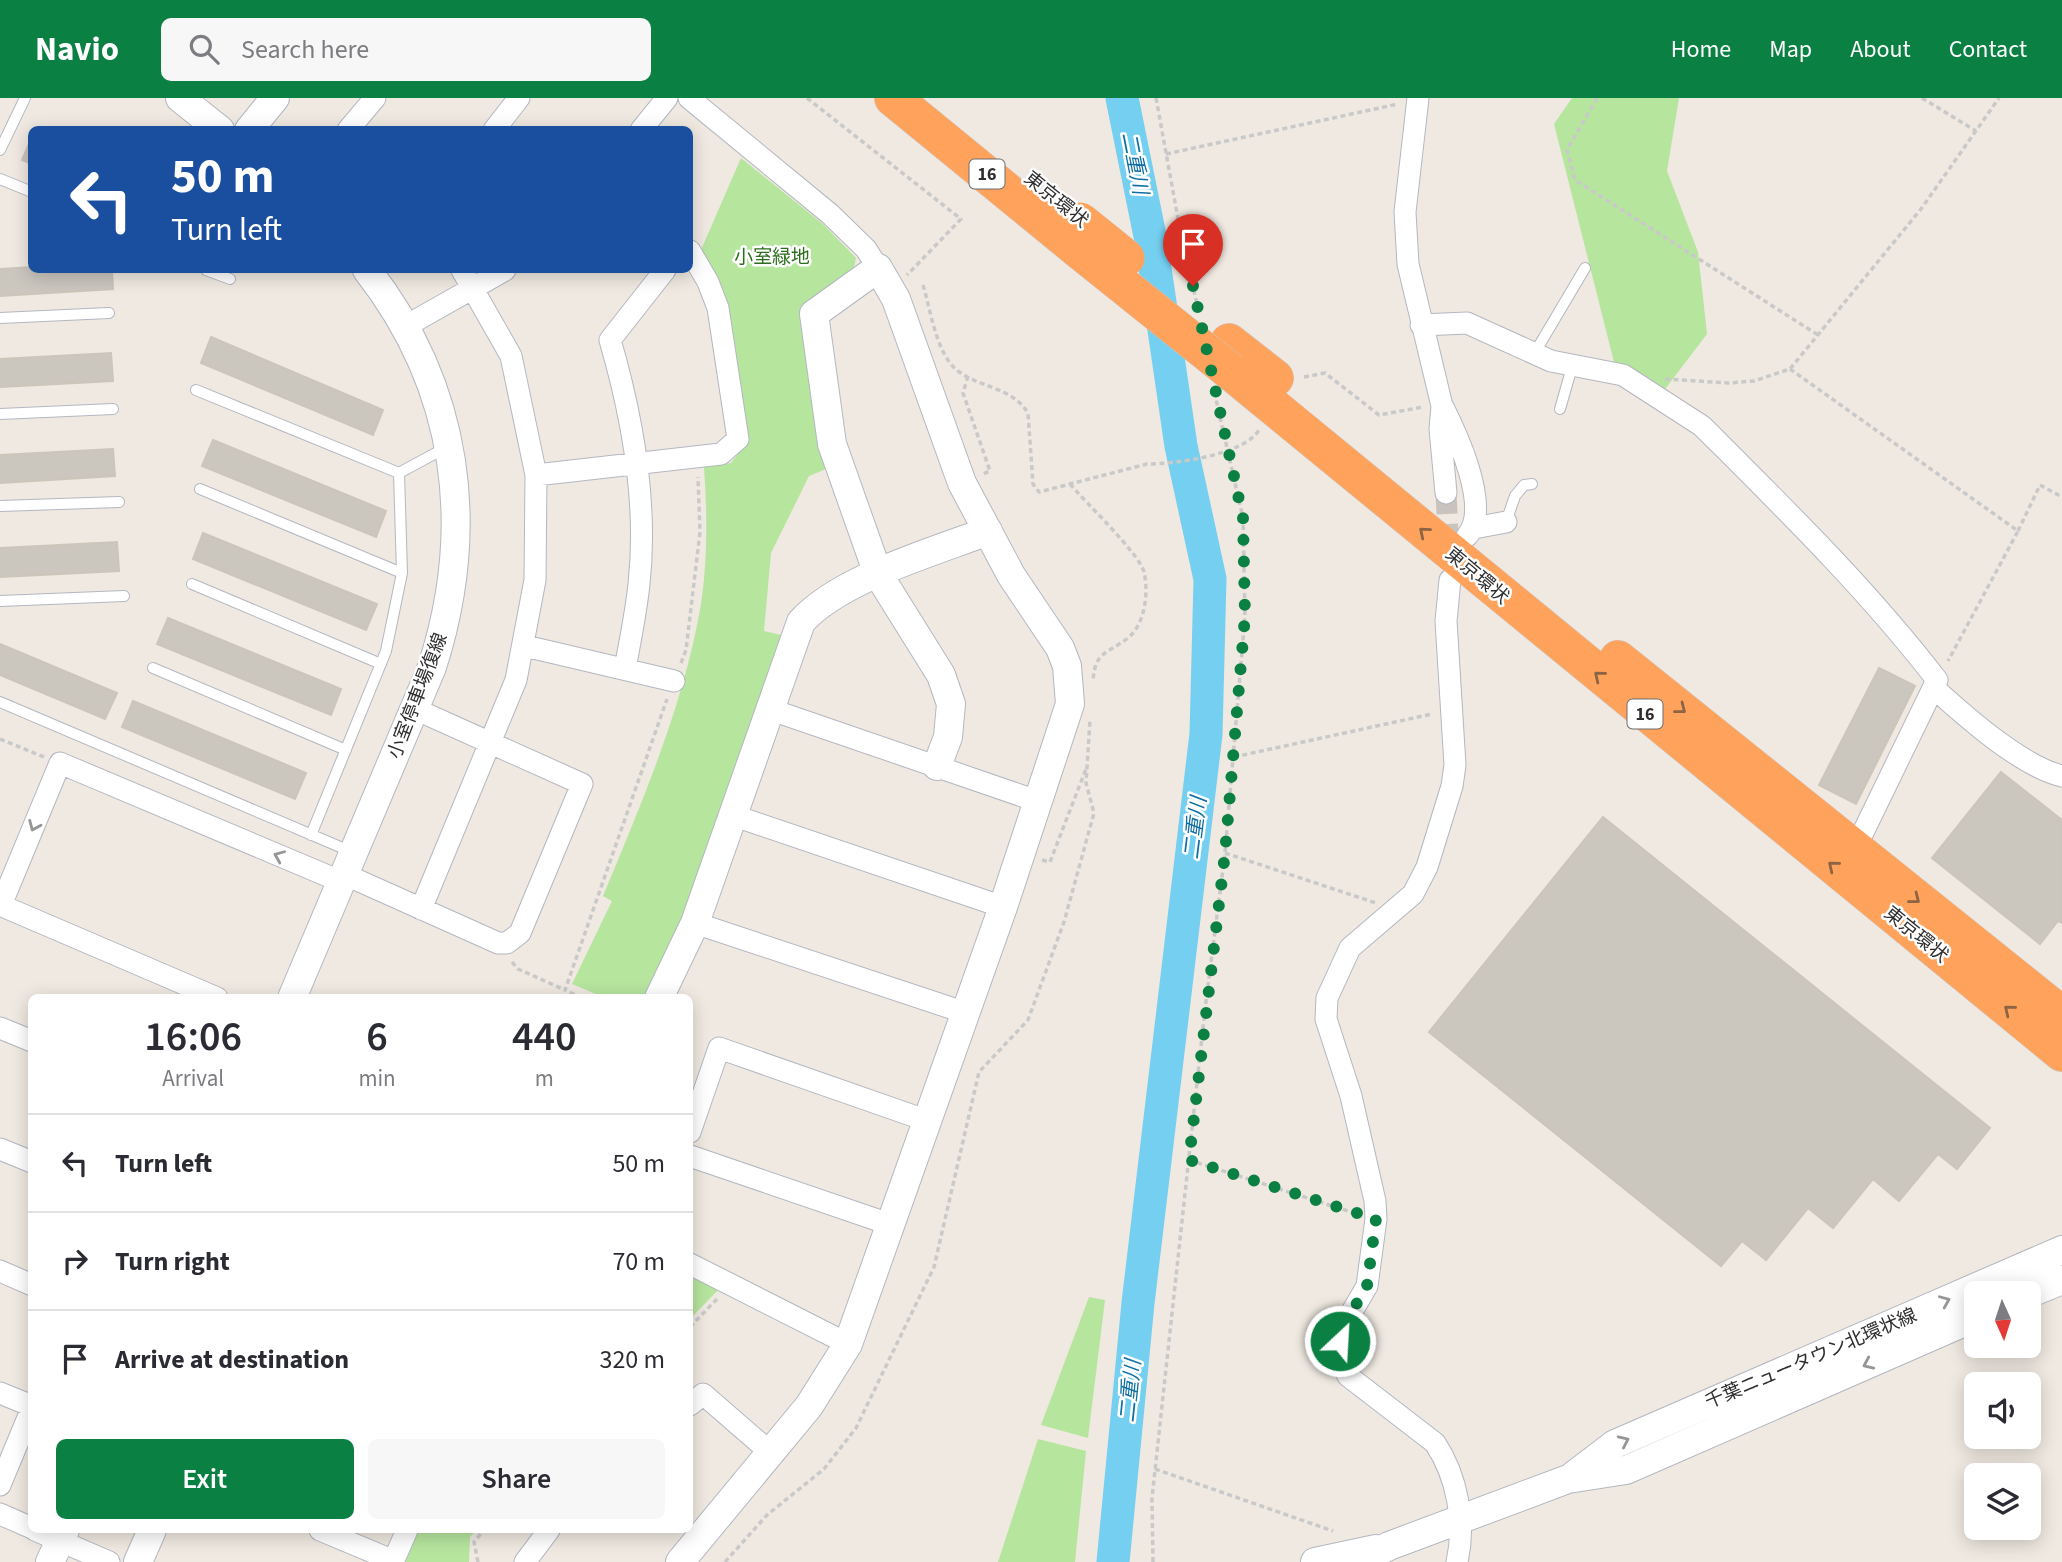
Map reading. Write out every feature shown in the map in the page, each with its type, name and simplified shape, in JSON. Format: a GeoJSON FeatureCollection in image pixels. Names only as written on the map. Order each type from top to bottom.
{"type":"FeatureCollection","features":[{"type":"Feature","properties":{"kind":"highway","name":"東京環状"},"geometry":{"type":"LineString","coordinates":[[893,98],[1080,236]]}},
{"type":"Feature","properties":{"kind":"highway","name":"東京環状"},"geometry":{"type":"LineString","coordinates":[[932,98],[1224,367],[2060,1039]]}},
{"type":"Feature","properties":{"kind":"highway","name":"東京環状"},"geometry":{"type":"LineString","coordinates":[[1224,367],[1470,532],[1854,851],[2060,1039]]}},
{"type":"Feature","properties":{"kind":"street"},"geometry":{"type":"LineString","coordinates":[[180,98],[215,126]]}},
{"type":"Feature","properties":{"kind":"street"},"geometry":{"type":"LineString","coordinates":[[252,126],[275,98]]}},
{"type":"Feature","properties":{"kind":"street"},"geometry":{"type":"LineString","coordinates":[[351,126],[375,98]]}},
{"type":"Feature","properties":{"kind":"street"},"geometry":{"type":"LineString","coordinates":[[497,126],[519,98]]}},
{"type":"Feature","properties":{"kind":"street"},"geometry":{"type":"LineString","coordinates":[[644,126],[667,98]]}},
{"type":"Feature","properties":{"kind":"street"},"geometry":{"type":"LineString","coordinates":[[680,1562],[809,1406],[848,1345],[966,1013],[1070,704],[1068,666],[1060,648],[1012,575],[962,483],[885,279],[866,249],[830,214],[689,98]]}},
{"type":"Feature","properties":{"kind":"street"},"geometry":{"type":"LineString","coordinates":[[1417,99],[1405,212],[1408,264],[1420,325],[1442,404],[1455,431],[1476,497],[1470,532],[1506,522]]}},
{"type":"Feature","properties":{"kind":"street"},"geometry":{"type":"LineString","coordinates":[[536,475],[721,454],[738,439],[718,308],[708,282],[693,256]]}},
{"type":"Feature","properties":{"kind":"street","name":"小室停車場復線"},"geometry":{"type":"LineString","coordinates":[[294,994],[415,709],[444,630],[456,565],[457,526],[449,446],[437,401],[406,326],[370,273]]}},
{"type":"Feature","properties":{"kind":"street"},"geometry":{"type":"LineString","coordinates":[[421,909],[516,680],[535,580],[536,475],[511,356],[464,273]]}},
{"type":"Feature","properties":{"kind":"street"},"geometry":{"type":"LineString","coordinates":[[406,326],[500,273]]}},
{"type":"Feature","properties":{"kind":"street"},"geometry":{"type":"LineString","coordinates":[[625,669],[639,584],[638,464],[626,395],[610,341],[663,273]]}},
{"type":"Feature","properties":{"kind":"street"},"geometry":{"type":"LineString","coordinates":[[885,279],[814,314],[832,444],[878,574],[941,675],[951,704],[948,737],[937,766]]}},
{"type":"Feature","properties":{"kind":"street"},"geometry":{"type":"LineString","coordinates":[[1420,325],[1467,323],[1534,354],[1572,367],[1623,375],[1702,426],[1861,589],[1936,685],[1977,726],[2046,771],[2062,776]]}},
{"type":"Feature","properties":{"kind":"street"},"geometry":{"type":"LineString","coordinates":[[1442,404],[1440,429],[1446,493]]}},
{"type":"Feature","properties":{"kind":"street"},"geometry":{"type":"LineString","coordinates":[[661,994],[695,923],[801,622],[821,601],[878,574],[988,531]]}},
{"type":"Feature","properties":{"kind":"street"},"geometry":{"type":"LineString","coordinates":[[1450,580],[1446,621],[1455,765],[1452,786],[1427,867],[1413,894],[1350,948],[1326,998],[1326,1019],[1352,1096],[1375,1200],[1376,1219],[1367,1286],[1343,1327],[1339,1356],[1348,1376],[1435,1443],[1445,1458],[1453,1480],[1459,1521],[1457,1562]]}},
{"type":"Feature","properties":{"kind":"street"},"geometry":{"type":"LineString","coordinates":[[524,646],[674,681]]}},
{"type":"Feature","properties":{"kind":"street"},"geometry":{"type":"LineString","coordinates":[[1854,851],[1936,685]]}},
{"type":"Feature","properties":{"kind":"street"},"geometry":{"type":"LineString","coordinates":[[207,994],[0,905],[60,763],[347,870],[421,909],[498,943],[508,943],[520,933],[582,784],[415,709]]}},
{"type":"Feature","properties":{"kind":"street"},"geometry":{"type":"LineString","coordinates":[[769,709],[1038,802]]}},
{"type":"Feature","properties":{"kind":"street"},"geometry":{"type":"LineString","coordinates":[[732,815],[1003,906]]}},
{"type":"Feature","properties":{"kind":"street"},"geometry":{"type":"LineString","coordinates":[[695,923],[966,1013]]}},
{"type":"Feature","properties":{"kind":"street"},"geometry":{"type":"LineString","coordinates":[[0,1027],[28,1039]]}},
{"type":"Feature","properties":{"kind":"street"},"geometry":{"type":"LineString","coordinates":[[693,1123],[719,1048],[928,1121]]}},
{"type":"Feature","properties":{"kind":"street"},"geometry":{"type":"LineString","coordinates":[[0,1149],[28,1160]]}},
{"type":"Feature","properties":{"kind":"street"},"geometry":{"type":"LineString","coordinates":[[693,1157],[892,1225]]}},
{"type":"Feature","properties":{"kind":"street","name":"千葉ニュータウン北環状線"},"geometry":{"type":"LineString","coordinates":[[1568,1479],[1615,1444],[2062,1250]]}},
{"type":"Feature","properties":{"kind":"street"},"geometry":{"type":"LineString","coordinates":[[693,1266],[848,1345]]}},
{"type":"Feature","properties":{"kind":"street"},"geometry":{"type":"LineString","coordinates":[[0,1271],[28,1283]]}},
{"type":"Feature","properties":{"kind":"street"},"geometry":{"type":"LineString","coordinates":[[2041,1289],[2062,1280]]}},
{"type":"Feature","properties":{"kind":"street","name":"千葉ニュータウン北環状線"},"geometry":{"type":"LineString","coordinates":[[1315,1562],[1389,1546],[1568,1479],[1626,1470],[1964,1322]]}},
{"type":"Feature","properties":{"kind":"street"},"geometry":{"type":"LineString","coordinates":[[0,1393],[28,1405]]}},
{"type":"Feature","properties":{"kind":"street"},"geometry":{"type":"LineString","coordinates":[[693,1402],[703,1394],[771,1453]]}},
{"type":"Feature","properties":{"kind":"street"},"geometry":{"type":"LineString","coordinates":[[0,1485],[28,1417]]}},
{"type":"Feature","properties":{"kind":"street"},"geometry":{"type":"LineString","coordinates":[[0,1514],[28,1528]]}},
{"type":"Feature","properties":{"kind":"street"},"geometry":{"type":"LineString","coordinates":[[138,1562],[151,1533]]}},
{"type":"Feature","properties":{"kind":"street"},"geometry":{"type":"LineString","coordinates":[[327,1533],[393,1561],[406,1533]]}},
{"type":"Feature","properties":{"kind":"street"},"geometry":{"type":"LineString","coordinates":[[525,1562],[547,1533]]}},
{"type":"Feature","properties":{"kind":"street"},"geometry":{"type":"LineString","coordinates":[[48,1538],[109,1562]]}},
{"type":"Feature","properties":{"kind":"street","name":"千葉ニュータウン北環状線"},"geometry":{"type":"LineString","coordinates":[[1358,1562],[1389,1546]]}},
{"type":"Feature","properties":{"kind":"lane"},"geometry":{"type":"LineString","coordinates":[[0,150],[25,98]]}},
{"type":"Feature","properties":{"kind":"lane"},"geometry":{"type":"LineString","coordinates":[[0,179],[28,190]]}},
{"type":"Feature","properties":{"kind":"lane"},"geometry":{"type":"LineString","coordinates":[[1534,354],[1585,268]]}},
{"type":"Feature","properties":{"kind":"lane"},"geometry":{"type":"LineString","coordinates":[[214,273],[230,279]]}},
{"type":"Feature","properties":{"kind":"lane"},"geometry":{"type":"LineString","coordinates":[[0,318],[109,313]]}},
{"type":"Feature","properties":{"kind":"lane"},"geometry":{"type":"LineString","coordinates":[[1560,409],[1572,367]]}},
{"type":"Feature","properties":{"kind":"lane"},"geometry":{"type":"LineString","coordinates":[[196,390],[400,473]]}},
{"type":"Feature","properties":{"kind":"lane"},"geometry":{"type":"LineString","coordinates":[[0,414],[113,410]]}},
{"type":"Feature","properties":{"kind":"lane"},"geometry":{"type":"LineString","coordinates":[[400,473],[449,446]]}},
{"type":"Feature","properties":{"kind":"lane"},"geometry":{"type":"LineString","coordinates":[[311,835],[381,664],[402,573],[400,473]]}},
{"type":"Feature","properties":{"kind":"lane"},"geometry":{"type":"LineString","coordinates":[[1506,522],[1515,496],[1524,485],[1532,484]]}},
{"type":"Feature","properties":{"kind":"lane"},"geometry":{"type":"LineString","coordinates":[[200,489],[402,573]]}},
{"type":"Feature","properties":{"kind":"lane"},"geometry":{"type":"LineString","coordinates":[[0,506],[119,502]]}},
{"type":"Feature","properties":{"kind":"lane"},"geometry":{"type":"LineString","coordinates":[[192,584],[381,664]]}},
{"type":"Feature","properties":{"kind":"lane"},"geometry":{"type":"LineString","coordinates":[[0,601],[124,596]]}},
{"type":"Feature","properties":{"kind":"lane"},"geometry":{"type":"LineString","coordinates":[[153,668],[346,750]]}},
{"type":"Feature","properties":{"kind":"lane"},"geometry":{"type":"LineString","coordinates":[[0,702],[311,835],[347,870]]}},
{"type":"Feature","properties":{"kind":"path"},"geometry":{"type":"LineString","coordinates":[[807,98],[961,219],[885,279]]}},
{"type":"Feature","properties":{"kind":"path"},"geometry":{"type":"LineString","coordinates":[[1156,98],[1200,320]]}},
{"type":"Feature","properties":{"kind":"path"},"geometry":{"type":"LineString","coordinates":[[1597,98],[1567,150],[1575,180],[1818,335]]}},
{"type":"Feature","properties":{"kind":"path"},"geometry":{"type":"LineString","coordinates":[[1922,98],[1976,131]]}},
{"type":"Feature","properties":{"kind":"path"},"geometry":{"type":"LineString","coordinates":[[1662,379],[1741,382],[1768,378],[1790,369],[1921,209],[1999,98]]}},
{"type":"Feature","properties":{"kind":"path"},"geometry":{"type":"LineString","coordinates":[[1166,154],[1417,99]]}},
{"type":"Feature","properties":{"kind":"path"},"geometry":{"type":"LineString","coordinates":[[923,285],[945,356],[958,371],[1009,394],[1028,413],[1033,484],[1039,492],[1147,464],[1163,464],[1230,450],[1250,441],[1262,425]]}},
{"type":"Feature","properties":{"kind":"path"},"geometry":{"type":"LineString","coordinates":[[1153,1562],[1152,1498],[1225,853],[1245,616],[1243,518],[1230,450],[1224,367]]}},
{"type":"Feature","properties":{"kind":"path"},"geometry":{"type":"LineString","coordinates":[[1790,369],[2018,531]]}},
{"type":"Feature","properties":{"kind":"path"},"geometry":{"type":"LineString","coordinates":[[1304,377],[1325,373],[1379,415],[1442,404]]}},
{"type":"Feature","properties":{"kind":"path"},"geometry":{"type":"LineString","coordinates":[[962,483],[990,471],[963,393],[968,376]]}},
{"type":"Feature","properties":{"kind":"path"},"geometry":{"type":"LineString","coordinates":[[565,990],[687,650],[700,532],[697,457]]}},
{"type":"Feature","properties":{"kind":"path"},"geometry":{"type":"LineString","coordinates":[[1070,484],[1135,557],[1143,571],[1145,606],[1137,629],[1100,655],[1094,667],[1092,691]]}},
{"type":"Feature","properties":{"kind":"path"},"geometry":{"type":"LineString","coordinates":[[1936,685],[2040,485],[2062,497]]}},
{"type":"Feature","properties":{"kind":"path"},"geometry":{"type":"LineString","coordinates":[[1233,758],[1451,710]]}},
{"type":"Feature","properties":{"kind":"path"},"geometry":{"type":"LineString","coordinates":[[725,1562],[767,1515],[824,1469],[856,1428],[934,1267],[979,1072],[1028,1020],[1064,922],[1094,813],[1086,783],[1091,716]]}},
{"type":"Feature","properties":{"kind":"path"},"geometry":{"type":"LineString","coordinates":[[0,739],[60,763]]}},
{"type":"Feature","properties":{"kind":"path"},"geometry":{"type":"LineString","coordinates":[[1020,855],[1050,862],[1087,766]]}},
{"type":"Feature","properties":{"kind":"path"},"geometry":{"type":"LineString","coordinates":[[1225,853],[1376,902],[1392,914]]}},
{"type":"Feature","properties":{"kind":"path"},"geometry":{"type":"LineString","coordinates":[[498,943],[518,969],[574,994]]}},
{"type":"Feature","properties":{"kind":"path"},"geometry":{"type":"LineString","coordinates":[[1189,1160],[1376,1219]]}},
{"type":"Feature","properties":{"kind":"path"},"geometry":{"type":"LineString","coordinates":[[693,1324],[731,1285]]}},
{"type":"Feature","properties":{"kind":"path"},"geometry":{"type":"LineString","coordinates":[[1155,1469],[1333,1531]]}},
{"type":"Feature","properties":{"kind":"path"},"geometry":{"type":"LineString","coordinates":[[478,1562],[474,1542],[482,1533]]}},
{"type":"Feature","properties":{"kind":"green space"},"geometry":{"type":"Polygon","coordinates":[[[1572,98],[1679,98],[1667,171],[1698,252],[1707,334],[1659,397],[1619,382],[1554,124],[1572,98]]]}},
{"type":"Feature","properties":{"kind":"green space","name":"小室緑地"},"geometry":{"type":"Polygon","coordinates":[[[741,158],[823,224],[856,258],[853,272],[802,310],[831,467],[809,476],[771,553],[764,631],[781,635],[683,918],[645,994],[596,994],[572,984],[612,901],[603,896],[660,753],[694,642],[705,570],[704,466],[731,463],[748,441],[729,318],[713,272],[701,250],[741,158]]]}},
{"type":"Feature","properties":{"kind":"green space"},"geometry":{"type":"Polygon","coordinates":[[[693,1274],[721,1287],[693,1316],[693,1274]]]}},
{"type":"Feature","properties":{"kind":"green space"},"geometry":{"type":"Polygon","coordinates":[[[1089,1297],[1105,1300],[1088,1438],[1041,1425],[1089,1297]]]}},
{"type":"Feature","properties":{"kind":"green space"},"geometry":{"type":"Polygon","coordinates":[[[1038,1439],[1086,1451],[1075,1562],[998,1562],[1038,1439]]]}},
{"type":"Feature","properties":{"kind":"green space"},"geometry":{"type":"Polygon","coordinates":[[[414,1533],[473,1533],[470,1537],[469,1562],[401,1562],[414,1533]]]}},
{"type":"Feature","properties":{"kind":"building"},"geometry":{"type":"Polygon","coordinates":[[[28,146],[28,162],[22,160],[28,146]]]}},
{"type":"Feature","properties":{"kind":"building"},"geometry":{"type":"Polygon","coordinates":[[[28,267],[28,273],[112,273],[113,289],[0,296],[0,269],[28,267]]]}},
{"type":"Feature","properties":{"kind":"building"},"geometry":{"type":"Polygon","coordinates":[[[211,337],[383,410],[373,435],[201,363],[211,337]]]}},
{"type":"Feature","properties":{"kind":"building"},"geometry":{"type":"Polygon","coordinates":[[[111,353],[113,381],[0,387],[0,359],[111,353]]]}},
{"type":"Feature","properties":{"kind":"building"},"geometry":{"type":"Polygon","coordinates":[[[213,440],[386,511],[376,537],[202,466],[213,440]]]}},
{"type":"Feature","properties":{"kind":"building"},"geometry":{"type":"Polygon","coordinates":[[[113,449],[115,476],[0,483],[0,455],[113,449]]]}},
{"type":"Feature","properties":{"kind":"building"},"geometry":{"type":"Polygon","coordinates":[[[203,533],[377,604],[366,630],[193,559],[203,533]]]}},
{"type":"Feature","properties":{"kind":"building"},"geometry":{"type":"Polygon","coordinates":[[[117,542],[119,571],[0,577],[0,548],[117,542]]]}},
{"type":"Feature","properties":{"kind":"building"},"geometry":{"type":"Polygon","coordinates":[[[168,618],[341,689],[331,715],[157,644],[168,618]]]}},
{"type":"Feature","properties":{"kind":"building"},"geometry":{"type":"Polygon","coordinates":[[[0,644],[117,693],[105,719],[0,675],[0,644]]]}},
{"type":"Feature","properties":{"kind":"building"},"geometry":{"type":"Polygon","coordinates":[[[1879,668],[1915,686],[1856,804],[1819,785],[1879,668]]]}},
{"type":"Feature","properties":{"kind":"building"},"geometry":{"type":"Polygon","coordinates":[[[133,701],[306,773],[295,799],[122,727],[133,701]]]}},
{"type":"Feature","properties":{"kind":"building"},"geometry":{"type":"Polygon","coordinates":[[[2001,772],[2062,820],[2062,923],[2058,921],[2040,944],[1932,858],[2001,772]]]}},
{"type":"Feature","properties":{"kind":"building"},"geometry":{"type":"Polygon","coordinates":[[[1603,817],[1990,1128],[1957,1169],[1938,1154],[1899,1201],[1873,1179],[1833,1228],[1808,1208],[1766,1260],[1742,1241],[1721,1266],[1429,1032],[1603,817]]]}},
{"type":"Feature","properties":{"kind":"waterway","name":"二重川"},"geometry":{"type":"LineString","coordinates":[[1113,1562],[1138,1303],[1206,734],[1210,579],[1181,446],[1151,241],[1122,98]]}},
{"type":"Feature","properties":{"kind":"tunnel"},"geometry":{"type":"LineString","coordinates":[[1446,493],[1449,554]]}},
{"type":"Feature","properties":{"kind":"route"},"geometry":{"type":"LineString","coordinates":[[1193,286],[1243,518],[1245,616],[1225,853],[1189,1160],[1376,1219],[1367,1286],[1343,1327],[1340,1341]]}}]}
